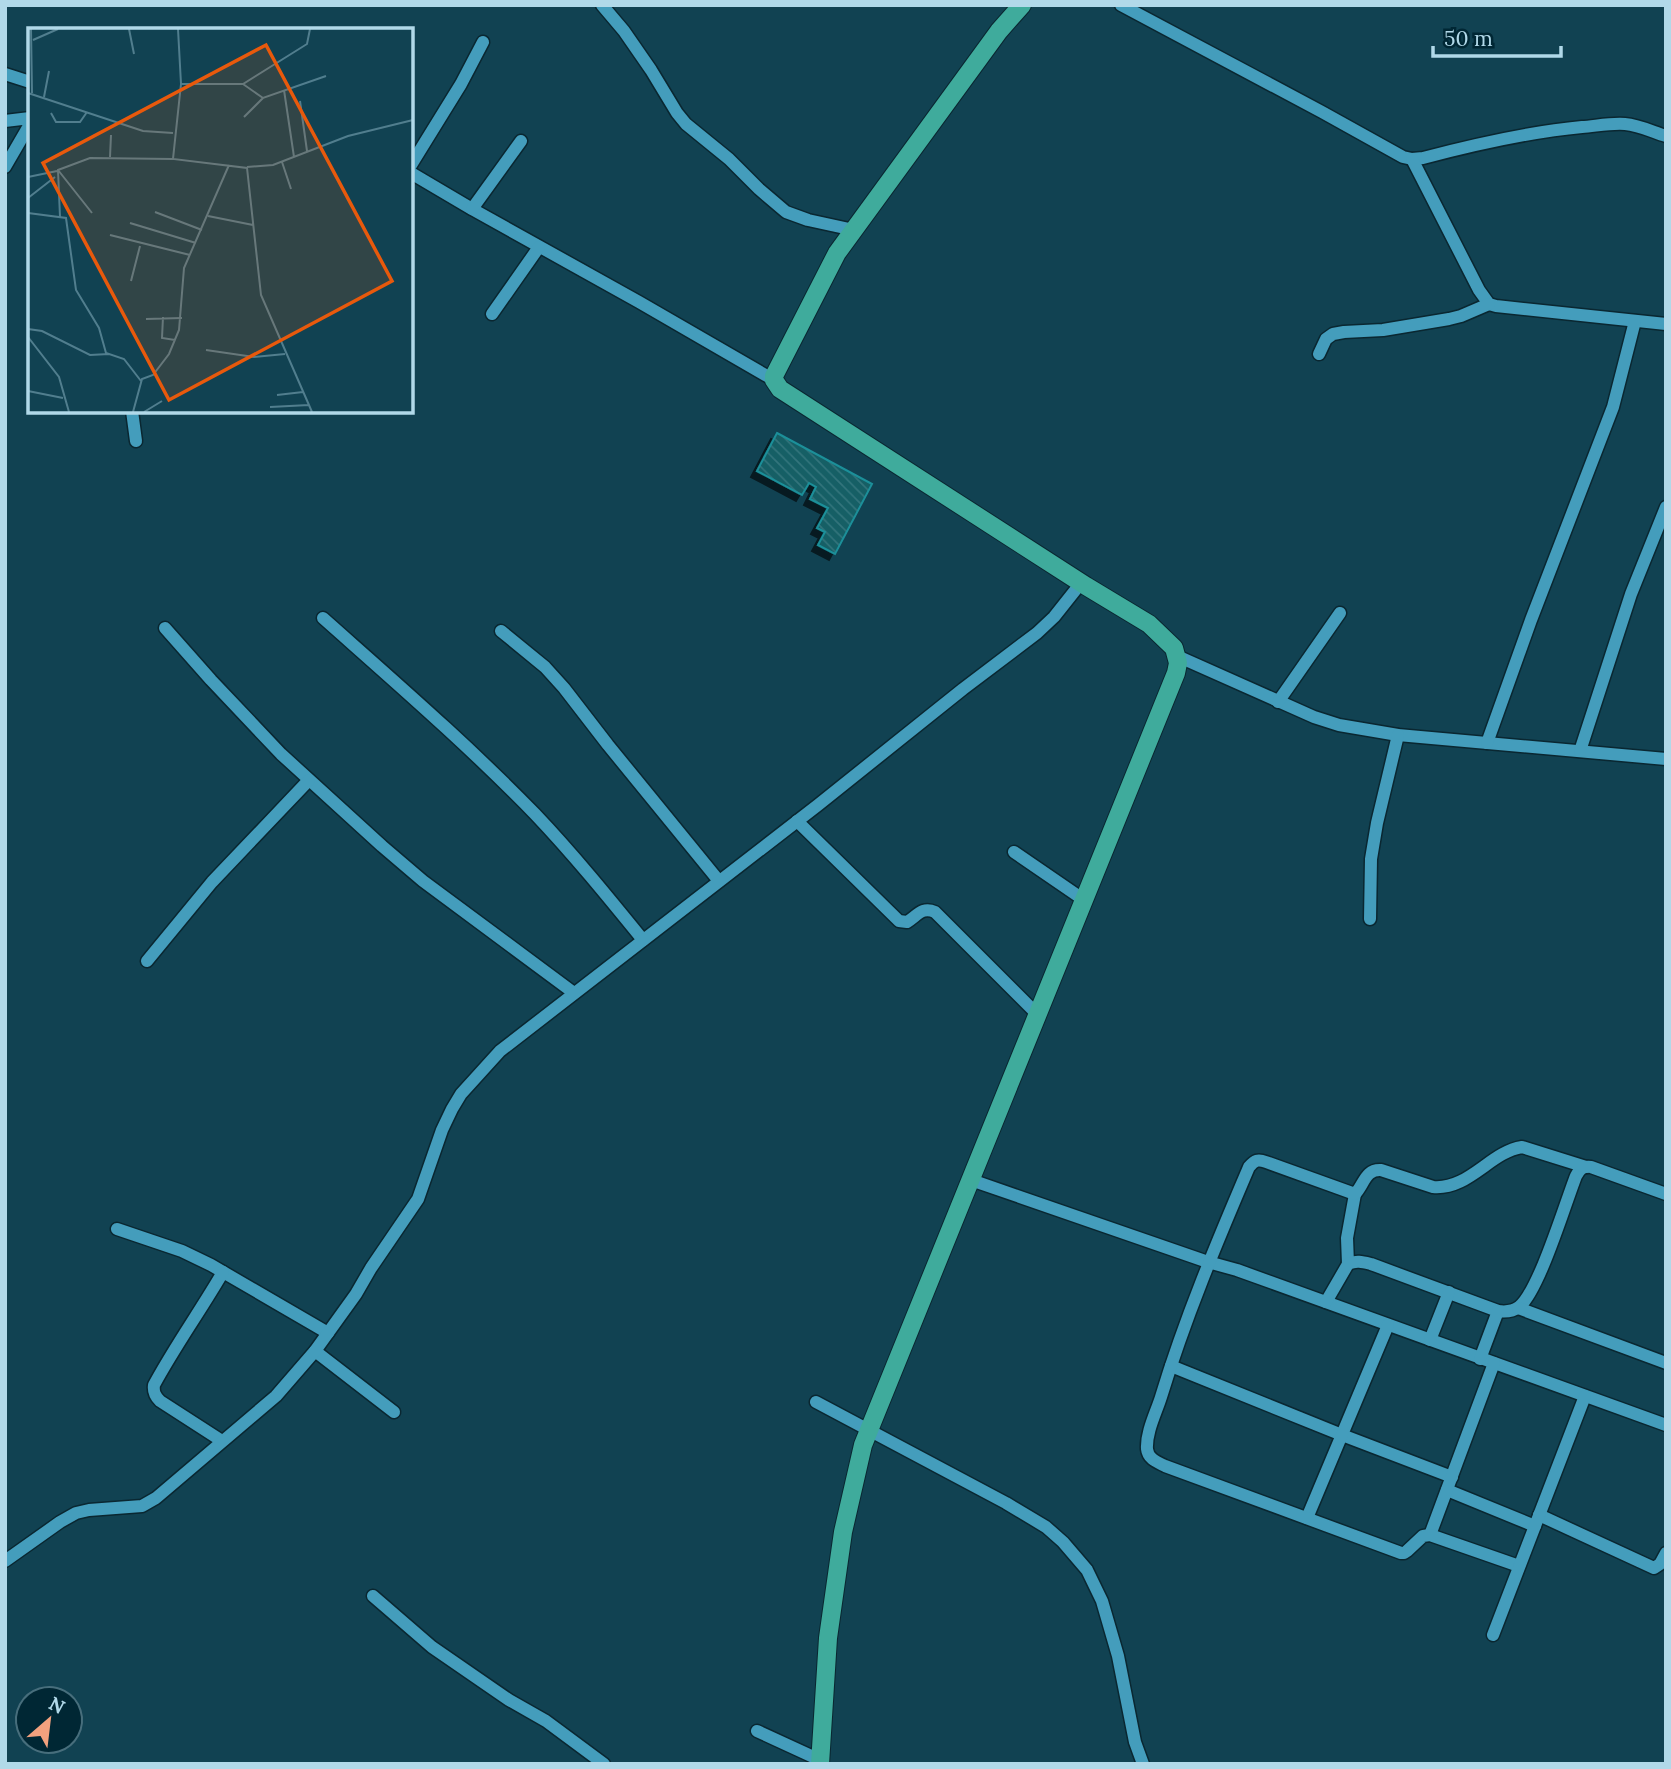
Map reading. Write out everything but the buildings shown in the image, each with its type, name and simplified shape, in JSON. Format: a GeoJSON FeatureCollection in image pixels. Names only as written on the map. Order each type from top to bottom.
{"type":"FeatureCollection","features":[{"type":"Feature","properties":{"kind":"main road"},"geometry":{"type":"LineString","coordinates":[[820,1762],[828,1638],[843,1532],[863,1445],[1178,663],[1174,648],[1149,624],[780,389],[774,380],[837,253],[999,31],[1022,5]]}},
{"type":"Feature","properties":{"kind":"street"},"geometry":{"type":"LineString","coordinates":[[602,5],[624,31],[686,124],[786,212],[808,220],[854,230]]}},
{"type":"Feature","properties":{"kind":"street"},"geometry":{"type":"LineString","coordinates":[[1121,5],[1395,154],[1412,159],[1491,140],[1608,124],[1638,126],[1666,136]]}},
{"type":"Feature","properties":{"kind":"street"},"geometry":{"type":"LineString","coordinates":[[413,161],[461,84],[483,42]]}},
{"type":"Feature","properties":{"kind":"street"},"geometry":{"type":"LineString","coordinates":[[5,75],[28,81]]}},
{"type":"Feature","properties":{"kind":"street"},"geometry":{"type":"LineString","coordinates":[[5,121],[28,118]]}},
{"type":"Feature","properties":{"kind":"street"},"geometry":{"type":"LineString","coordinates":[[5,167],[28,127]]}},
{"type":"Feature","properties":{"kind":"street"},"geometry":{"type":"LineString","coordinates":[[472,209],[521,141]]}},
{"type":"Feature","properties":{"kind":"street"},"geometry":{"type":"LineString","coordinates":[[1412,159],[1479,290],[1489,304]]}},
{"type":"Feature","properties":{"kind":"street"},"geometry":{"type":"LineString","coordinates":[[413,174],[774,380]]}},
{"type":"Feature","properties":{"kind":"street"},"geometry":{"type":"LineString","coordinates":[[492,314],[539,247]]}},
{"type":"Feature","properties":{"kind":"street"},"geometry":{"type":"LineString","coordinates":[[1319,354],[1326,338],[1333,334],[1383,330],[1449,319],[1489,304],[1666,324]]}},
{"type":"Feature","properties":{"kind":"street"},"geometry":{"type":"LineString","coordinates":[[1487,743],[1613,407],[1635,321]]}},
{"type":"Feature","properties":{"kind":"street"},"geometry":{"type":"LineString","coordinates":[[132,413],[136,441]]}},
{"type":"Feature","properties":{"kind":"street"},"geometry":{"type":"LineString","coordinates":[[1580,751],[1631,594],[1666,507]]}},
{"type":"Feature","properties":{"kind":"street"},"geometry":{"type":"LineString","coordinates":[[5,1561],[76,1513],[142,1506],[156,1498],[276,1396],[328,1334],[418,1199],[452,1109],[461,1094],[500,1051],[1037,633],[1055,617],[1082,583]]}},
{"type":"Feature","properties":{"kind":"street"},"geometry":{"type":"LineString","coordinates":[[1279,702],[1340,613]]}},
{"type":"Feature","properties":{"kind":"street"},"geometry":{"type":"LineString","coordinates":[[323,618],[489,769],[536,816],[643,940]]}},
{"type":"Feature","properties":{"kind":"street"},"geometry":{"type":"LineString","coordinates":[[164,628],[281,754],[382,846],[423,881],[574,993]]}},
{"type":"Feature","properties":{"kind":"street"},"geometry":{"type":"LineString","coordinates":[[501,631],[545,667],[564,688],[719,881]]}},
{"type":"Feature","properties":{"kind":"street"},"geometry":{"type":"LineString","coordinates":[[1177,656],[1314,717],[1339,725],[1398,735],[1666,759]]}},
{"type":"Feature","properties":{"kind":"street"},"geometry":{"type":"LineString","coordinates":[[1370,919],[1371,859],[1398,735]]}},
{"type":"Feature","properties":{"kind":"street"},"geometry":{"type":"LineString","coordinates":[[148,961],[212,882],[309,780]]}},
{"type":"Feature","properties":{"kind":"street"},"geometry":{"type":"LineString","coordinates":[[797,821],[899,921],[907,922],[925,910],[935,912],[1037,1014]]}},
{"type":"Feature","properties":{"kind":"street"},"geometry":{"type":"LineString","coordinates":[[1014,852],[1084,900]]}},
{"type":"Feature","properties":{"kind":"street"},"geometry":{"type":"LineString","coordinates":[[1326,1302],[1348,1264],[1347,1238],[1355,1194],[1374,1169],[1441,1187],[1468,1178],[1503,1153],[1522,1147],[1591,1167],[1666,1194]]}},
{"type":"Feature","properties":{"kind":"street"},"geometry":{"type":"LineString","coordinates":[[1355,1194],[1259,1160],[1249,1167],[1208,1262],[1171,1366],[1148,1439],[1147,1452],[1152,1460],[1165,1466],[1404,1553],[1423,1536],[1430,1535],[1519,1566]]}},
{"type":"Feature","properties":{"kind":"street"},"geometry":{"type":"LineString","coordinates":[[1348,1264],[1371,1264],[1498,1311],[1518,1308],[1526,1299],[1544,1263],[1576,1176],[1580,1169],[1586,1167]]}},
{"type":"Feature","properties":{"kind":"street"},"geometry":{"type":"LineString","coordinates":[[971,1180],[1237,1270],[1666,1425]]}},
{"type":"Feature","properties":{"kind":"street"},"geometry":{"type":"LineString","coordinates":[[117,1229],[182,1251],[328,1334]]}},
{"type":"Feature","properties":{"kind":"street"},"geometry":{"type":"LineString","coordinates":[[222,1441],[160,1401],[153,1390],[174,1349],[223,1272]]}},
{"type":"Feature","properties":{"kind":"street"},"geometry":{"type":"LineString","coordinates":[[1430,1340],[1448,1293]]}},
{"type":"Feature","properties":{"kind":"street"},"geometry":{"type":"LineString","coordinates":[[1518,1308],[1666,1363]]}},
{"type":"Feature","properties":{"kind":"street"},"geometry":{"type":"LineString","coordinates":[[1480,1359],[1498,1311]]}},
{"type":"Feature","properties":{"kind":"street"},"geometry":{"type":"LineString","coordinates":[[1307,1518],[1388,1325]]}},
{"type":"Feature","properties":{"kind":"street"},"geometry":{"type":"LineString","coordinates":[[315,1351],[394,1412]]}},
{"type":"Feature","properties":{"kind":"street"},"geometry":{"type":"LineString","coordinates":[[1430,1535],[1494,1363]]}},
{"type":"Feature","properties":{"kind":"street"},"geometry":{"type":"LineString","coordinates":[[1171,1366],[1452,1477]]}},
{"type":"Feature","properties":{"kind":"street"},"geometry":{"type":"LineString","coordinates":[[1493,1635],[1585,1396]]}},
{"type":"Feature","properties":{"kind":"street"},"geometry":{"type":"LineString","coordinates":[[816,1402],[1006,1503],[1046,1527],[1063,1542],[1087,1570],[1106,1612],[1118,1656],[1135,1742],[1143,1764]]}},
{"type":"Feature","properties":{"kind":"street"},"geometry":{"type":"LineString","coordinates":[[1447,1490],[1537,1520],[1654,1568],[1660,1564],[1666,1553]]}},
{"type":"Feature","properties":{"kind":"street"},"geometry":{"type":"LineString","coordinates":[[373,1596],[432,1647],[509,1700],[546,1721],[604,1764]]}},
{"type":"Feature","properties":{"kind":"street"},"geometry":{"type":"LineString","coordinates":[[757,1731],[820,1762]]}}]}
